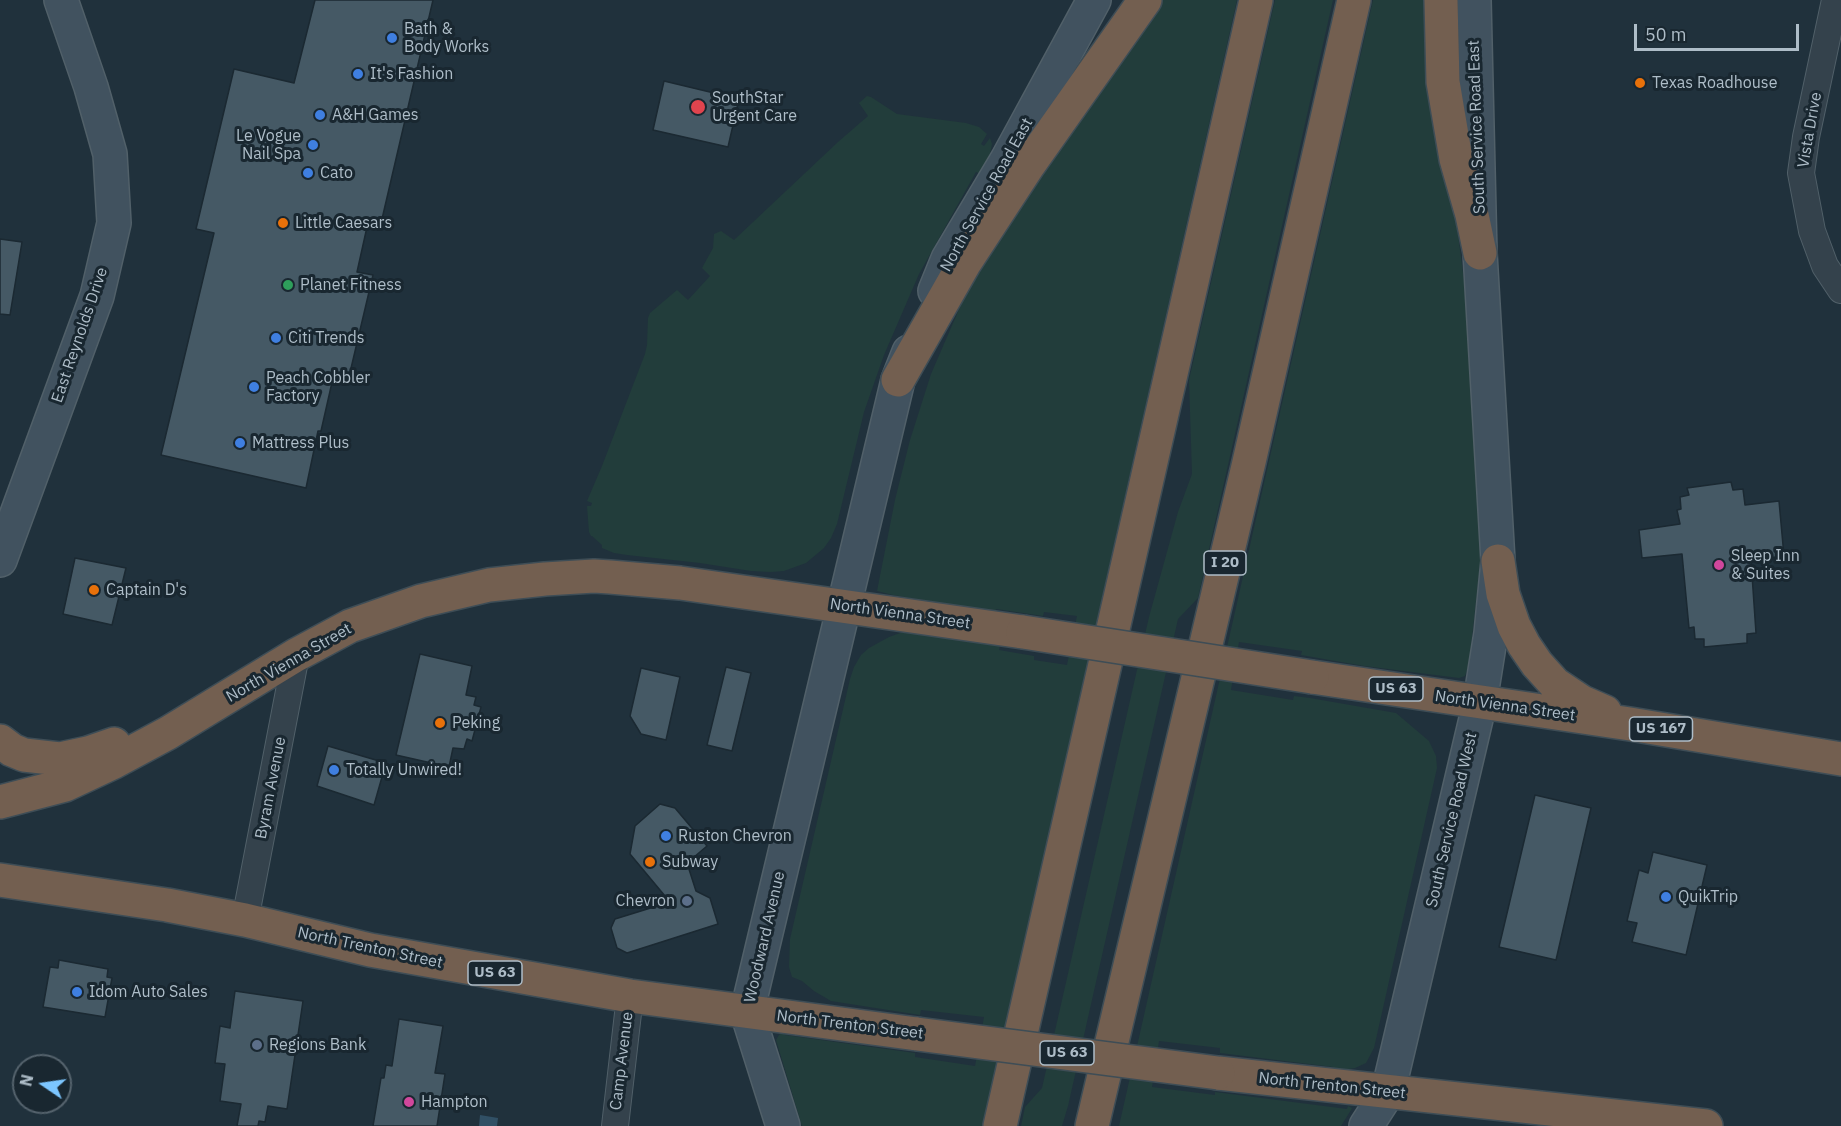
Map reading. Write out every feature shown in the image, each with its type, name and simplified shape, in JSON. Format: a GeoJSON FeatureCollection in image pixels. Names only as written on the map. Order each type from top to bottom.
{"type":"FeatureCollection","features":[{"type":"Feature","properties":{"kind":"highway"},"geometry":{"type":"LineString","coordinates":[[898,380],[964,264],[1028,166],[1145,0]]}},
{"type":"Feature","properties":{"kind":"highway"},"geometry":{"type":"LineString","coordinates":[[1000,1126],[1256,0]]}},
{"type":"Feature","properties":{"kind":"highway","name":"I 20"},"geometry":{"type":"LineString","coordinates":[[1092,1126],[1252,451],[1354,0]]}},
{"type":"Feature","properties":{"kind":"highway"},"geometry":{"type":"LineString","coordinates":[[1441,0],[1443,82],[1456,159],[1473,215],[1480,253]]}},
{"type":"Feature","properties":{"kind":"highway"},"geometry":{"type":"LineString","coordinates":[[1498,561],[1503,594],[1514,626],[1537,664],[1555,684],[1582,702],[1630,724]]}},
{"type":"Feature","properties":{"kind":"highway","name":"North Vienna Street"},"geometry":{"type":"LineString","coordinates":[[0,802],[65,785],[126,756],[296,655],[350,626],[421,601],[489,585],[594,576],[680,583],[1023,632],[1630,724],[1841,759]]}},
{"type":"Feature","properties":{"kind":"highway"},"geometry":{"type":"LineString","coordinates":[[0,741],[24,755],[60,759],[88,753],[151,731],[219,702]]}},
{"type":"Feature","properties":{"kind":"highway","name":"North Trenton Street"},"geometry":{"type":"LineString","coordinates":[[0,880],[167,905],[245,920],[370,950],[630,996],[1218,1073],[1388,1092],[1581,1120],[1706,1126]]}},
{"type":"Feature","properties":{"kind":"main road","name":"East Reynolds Drive"},"geometry":{"type":"LineString","coordinates":[[0,560],[97,296],[114,223],[110,154],[91,87],[61,0]]}},
{"type":"Feature","properties":{"kind":"main road","name":"North Service Road East"},"geometry":{"type":"LineString","coordinates":[[843,606],[898,380],[948,259],[1007,160],[1094,0]]}},
{"type":"Feature","properties":{"kind":"main road","name":"South Service Road East"},"geometry":{"type":"LineString","coordinates":[[1474,0],[1480,253]]}},
{"type":"Feature","properties":{"kind":"main road","name":"South Service Road West"},"geometry":{"type":"LineString","coordinates":[[1366,1126],[1388,1092],[1480,702],[1491,633],[1498,561],[1480,253]]}},
{"type":"Feature","properties":{"kind":"main road","name":"Woodward Avenue"},"geometry":{"type":"LineString","coordinates":[[783,1126],[747,1012],[843,606]]}},
{"type":"Feature","properties":{"kind":"street","name":"Vista Drive"},"geometry":{"type":"LineString","coordinates":[[1835,0],[1806,137],[1801,173],[1812,231],[1825,266],[1841,290]]}},
{"type":"Feature","properties":{"kind":"street","name":"Byram Avenue"},"geometry":{"type":"LineString","coordinates":[[245,920],[296,655]]}},
{"type":"Feature","properties":{"kind":"street","name":"Camp Avenue"},"geometry":{"type":"LineString","coordinates":[[615,1126],[630,996]]}},
{"type":"Feature","properties":{"kind":"green space"},"geometry":{"type":"Polygon","coordinates":[[[1158,0],[1237,0],[983,1126],[802,1126],[776,1040],[782,1032],[785,1035],[915,1053],[915,1057],[975,1066],[984,1017],[921,1010],[920,1015],[831,1001],[802,981],[792,977],[789,967],[790,939],[850,679],[861,655],[889,637],[900,633],[916,632],[1000,645],[999,650],[1034,656],[1034,660],[1067,665],[1077,616],[1044,612],[1043,616],[996,609],[995,613],[877,591],[895,500],[910,440],[931,374],[963,300],[988,254],[1158,0]]]}},
{"type":"Feature","properties":{"kind":"green space"},"geometry":{"type":"Polygon","coordinates":[[[1275,0],[1333,0],[1198,598],[1178,619],[1068,1106],[1062,1126],[1021,1126],[1025,1107],[1042,1088],[1149,617],[1178,512],[1192,474],[1189,380],[1275,0]]]}},
{"type":"Feature","properties":{"kind":"green space"},"geometry":{"type":"Polygon","coordinates":[[[1373,0],[1428,0],[1468,312],[1482,483],[1480,565],[1469,665],[1465,676],[1459,678],[1364,666],[1301,655],[1302,651],[1239,642],[1231,690],[1293,700],[1294,696],[1310,698],[1396,713],[1429,741],[1436,756],[1437,768],[1374,1048],[1366,1063],[1343,1070],[1220,1053],[1220,1048],[1159,1041],[1152,1087],[1352,1108],[1341,1126],[1119,1126],[1373,0]]]}},
{"type":"Feature","properties":{"kind":"green space"},"geometry":{"type":"Polygon","coordinates":[[[867,96],[897,114],[966,123],[979,127],[987,134],[981,144],[984,146],[990,138],[992,144],[981,174],[976,172],[919,274],[884,355],[864,412],[837,524],[831,538],[824,548],[806,563],[784,571],[771,572],[627,555],[602,548],[602,545],[589,532],[587,506],[591,506],[592,503],[587,501],[645,354],[650,313],[677,290],[688,300],[710,276],[702,268],[713,248],[714,234],[721,231],[734,240],[868,116],[859,103],[867,96]]]}},
{"type":"Feature","properties":{"kind":"water"},"geometry":{"type":"Polygon","coordinates":[[[480,1115],[498,1118],[497,1126],[479,1126],[480,1115]]]}},
{"type":"Feature","properties":{"kind":"building"},"geometry":{"type":"Polygon","coordinates":[[[315,0],[433,0],[382,219],[369,218],[357,272],[373,275],[348,381],[333,378],[321,431],[318,431],[306,488],[161,455],[214,233],[196,229],[234,69],[294,83],[315,0]]]}},
{"type":"Feature","properties":{"kind":"building","name":"SouthStar Urgent Care"},"geometry":{"type":"Polygon","coordinates":[[[664,81],[739,99],[728,147],[653,130],[664,81]]]}},
{"type":"Feature","properties":{"kind":"building"},"geometry":{"type":"Polygon","coordinates":[[[0,239],[22,242],[10,315],[0,314],[0,239]]]}},
{"type":"Feature","properties":{"kind":"building","name":"Sleep Inn & Suites"},"geometry":{"type":"Polygon","coordinates":[[[1731,482],[1733,490],[1743,489],[1745,505],[1779,501],[1784,556],[1751,560],[1756,633],[1747,634],[1747,643],[1704,647],[1704,639],[1695,639],[1694,627],[1689,628],[1682,554],[1642,558],[1639,530],[1680,524],[1677,510],[1681,509],[1680,497],[1689,495],[1687,488],[1731,482]]]}},
{"type":"Feature","properties":{"kind":"building","name":"Captain D's"},"geometry":{"type":"Polygon","coordinates":[[[75,558],[126,568],[112,625],[63,614],[75,558]]]}},
{"type":"Feature","properties":{"kind":"building","name":"Peking"},"geometry":{"type":"Polygon","coordinates":[[[420,654],[472,666],[466,695],[476,697],[474,705],[481,707],[472,741],[467,739],[464,749],[453,748],[449,767],[396,755],[420,654]]]}},
{"type":"Feature","properties":{"kind":"building"},"geometry":{"type":"Polygon","coordinates":[[[726,667],[751,673],[732,751],[707,745],[726,667]]]}},
{"type":"Feature","properties":{"kind":"building"},"geometry":{"type":"Polygon","coordinates":[[[641,668],[680,677],[666,740],[641,734],[630,716],[641,668]]]}},
{"type":"Feature","properties":{"kind":"building"},"geometry":{"type":"Polygon","coordinates":[[[328,746],[386,763],[374,805],[317,786],[328,746]]]}},
{"type":"Feature","properties":{"kind":"building"},"geometry":{"type":"Polygon","coordinates":[[[1535,795],[1591,808],[1556,960],[1499,947],[1535,795]]]}},
{"type":"Feature","properties":{"kind":"building"},"geometry":{"type":"Polygon","coordinates":[[[660,804],[675,808],[707,846],[687,863],[696,891],[710,898],[718,924],[627,953],[617,948],[611,928],[615,919],[670,902],[630,854],[635,826],[660,804]]]}},
{"type":"Feature","properties":{"kind":"building","name":"QuikTrip"},"geometry":{"type":"Polygon","coordinates":[[[1653,852],[1707,865],[1686,955],[1632,942],[1637,923],[1627,921],[1639,870],[1648,873],[1653,852]]]}},
{"type":"Feature","properties":{"kind":"building","name":"Idom Auto Sales"},"geometry":{"type":"Polygon","coordinates":[[[59,960],[108,969],[107,977],[112,978],[105,1017],[43,1007],[50,967],[58,968],[59,960]]]}},
{"type":"Feature","properties":{"kind":"building","name":"Regions Bank"},"geometry":{"type":"Polygon","coordinates":[[[235,991],[303,1001],[287,1109],[268,1106],[265,1122],[259,1121],[258,1126],[237,1126],[241,1104],[220,1101],[225,1064],[215,1063],[220,1026],[230,1028],[235,991]]]}},
{"type":"Feature","properties":{"kind":"building","name":"Hampton"},"geometry":{"type":"Polygon","coordinates":[[[399,1019],[443,1026],[435,1073],[445,1074],[437,1126],[373,1126],[381,1078],[384,1078],[386,1065],[392,1066],[399,1019]]]}},
{"type":"Feature","properties":{"kind":"place","name":"Bath & Body Works"},"geometry":{"type":"Point","coordinates":[392,38]}},
{"type":"Feature","properties":{"kind":"place","name":"It's Fashion"},"geometry":{"type":"Point","coordinates":[358,74]}},
{"type":"Feature","properties":{"kind":"place","name":"Texas Roadhouse"},"geometry":{"type":"Point","coordinates":[1640,83]}},
{"type":"Feature","properties":{"kind":"place","name":"SouthStar Urgent Care"},"geometry":{"type":"Point","coordinates":[698,107]}},
{"type":"Feature","properties":{"kind":"place","name":"A&H Games"},"geometry":{"type":"Point","coordinates":[320,115]}},
{"type":"Feature","properties":{"kind":"place","name":"Le Vogue Nail Spa"},"geometry":{"type":"Point","coordinates":[313,145]}},
{"type":"Feature","properties":{"kind":"place","name":"Cato"},"geometry":{"type":"Point","coordinates":[308,173]}},
{"type":"Feature","properties":{"kind":"place","name":"Little Caesars"},"geometry":{"type":"Point","coordinates":[283,223]}},
{"type":"Feature","properties":{"kind":"place","name":"Planet Fitness"},"geometry":{"type":"Point","coordinates":[288,285]}},
{"type":"Feature","properties":{"kind":"place","name":"Citi Trends"},"geometry":{"type":"Point","coordinates":[276,338]}},
{"type":"Feature","properties":{"kind":"place","name":"Peach Cobbler Factory"},"geometry":{"type":"Point","coordinates":[254,387]}},
{"type":"Feature","properties":{"kind":"place","name":"Mattress Plus"},"geometry":{"type":"Point","coordinates":[240,443]}},
{"type":"Feature","properties":{"kind":"place","name":"Sleep Inn & Suites"},"geometry":{"type":"Point","coordinates":[1719,565]}},
{"type":"Feature","properties":{"kind":"place","name":"Captain D's"},"geometry":{"type":"Point","coordinates":[94,590]}},
{"type":"Feature","properties":{"kind":"place","name":"Peking"},"geometry":{"type":"Point","coordinates":[440,723]}},
{"type":"Feature","properties":{"kind":"place","name":"Totally Unwired!"},"geometry":{"type":"Point","coordinates":[334,770]}},
{"type":"Feature","properties":{"kind":"place","name":"Ruston Chevron"},"geometry":{"type":"Point","coordinates":[666,836]}},
{"type":"Feature","properties":{"kind":"place","name":"Subway"},"geometry":{"type":"Point","coordinates":[650,862]}},
{"type":"Feature","properties":{"kind":"place","name":"QuikTrip"},"geometry":{"type":"Point","coordinates":[1666,897]}},
{"type":"Feature","properties":{"kind":"place","name":"Chevron"},"geometry":{"type":"Point","coordinates":[687,901]}},
{"type":"Feature","properties":{"kind":"place","name":"Idom Auto Sales"},"geometry":{"type":"Point","coordinates":[77,992]}},
{"type":"Feature","properties":{"kind":"place","name":"Regions Bank"},"geometry":{"type":"Point","coordinates":[257,1045]}},
{"type":"Feature","properties":{"kind":"place","name":"Hampton"},"geometry":{"type":"Point","coordinates":[409,1102]}}]}
